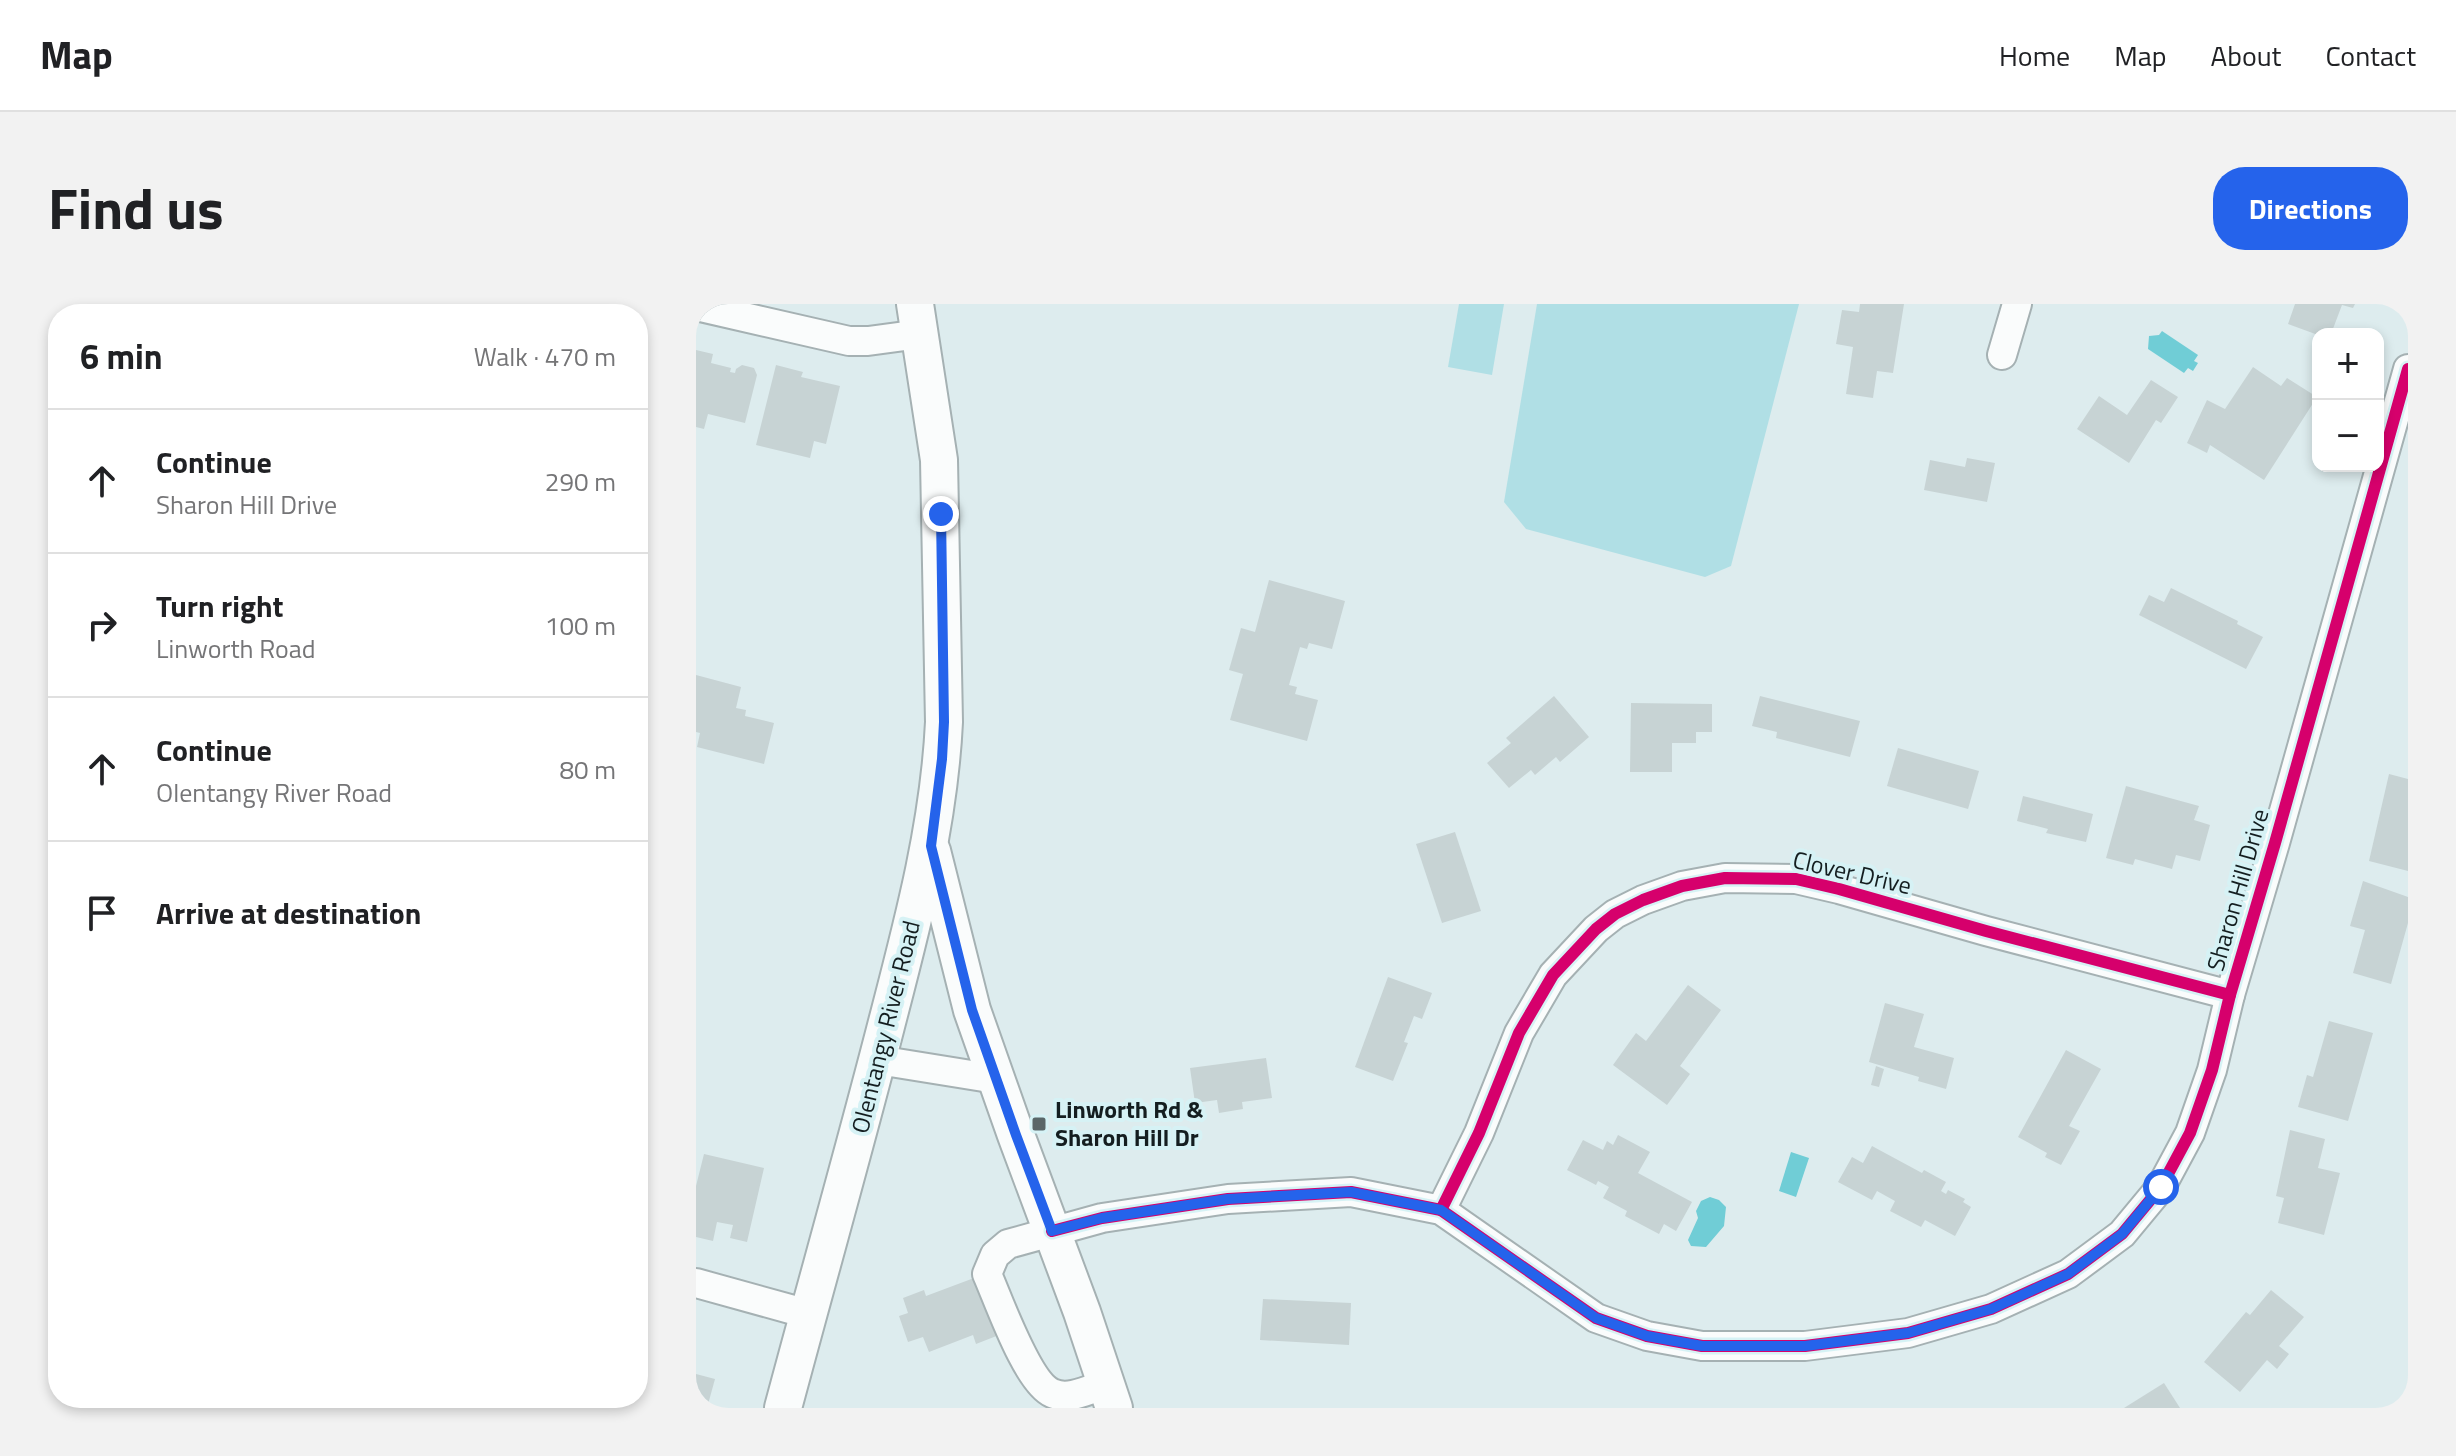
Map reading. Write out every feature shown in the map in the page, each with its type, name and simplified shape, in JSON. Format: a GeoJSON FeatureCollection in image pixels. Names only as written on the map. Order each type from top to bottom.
{"type":"FeatureCollection","features":[{"type":"Feature","properties":{"kind":"main road","name":"Olentangy River Road"},"geometry":{"type":"LineString","coordinates":[[783,1408],[878,1060],[931,846],[942,759],[939,460],[918,319]]}},
{"type":"Feature","properties":{"kind":"main road"},"geometry":{"type":"LineString","coordinates":[[931,846],[972,1010],[1110,1396]]}},
{"type":"Feature","properties":{"kind":"street"},"geometry":{"type":"LineString","coordinates":[[2002,355],[2017,304]]}},
{"type":"Feature","properties":{"kind":"street"},"geometry":{"type":"LineString","coordinates":[[696,306],[849,341],[868,341],[918,319]]}},
{"type":"Feature","properties":{"kind":"street","name":"Sharon Hill Drive"},"geometry":{"type":"LineString","coordinates":[[1110,1396],[1052,1393],[1035,1380],[987,1274],[995,1255],[1008,1244],[1102,1218],[1228,1199],[1351,1192],[1441,1210],[1596,1318],[1647,1336],[1702,1346],[1805,1346],[1908,1333],[1991,1309],[2068,1274],[2122,1234],[2161,1187],[2190,1133],[2212,1070],[2230,995],[2408,369]]}},
{"type":"Feature","properties":{"kind":"street","name":"Clover Drive"},"geometry":{"type":"LineString","coordinates":[[1441,1210],[1479,1133],[1519,1033],[1553,975],[1596,929],[1615,914],[1682,886],[1725,878],[1796,879],[2230,995]]}},
{"type":"Feature","properties":{"kind":"street"},"geometry":{"type":"LineString","coordinates":[[878,1060],[996,1079]]}},
{"type":"Feature","properties":{"kind":"street"},"geometry":{"type":"LineString","coordinates":[[696,1283],[808,1314]]}},
{"type":"Feature","properties":{"kind":"shaded area"},"geometry":{"type":"Polygon","coordinates":[[[1459,304],[1504,304],[1492,375],[1448,367],[1459,304]]]}},
{"type":"Feature","properties":{"kind":"shaded area"},"geometry":{"type":"Polygon","coordinates":[[[1537,304],[1799,304],[1731,566],[1705,577],[1526,529],[1504,502],[1537,304]]]}},
{"type":"Feature","properties":{"kind":"water"},"geometry":{"type":"Polygon","coordinates":[[[2162,331],[2198,355],[2193,371],[2188,368],[2184,373],[2148,349],[2149,336],[2159,335],[2162,331]]]}},
{"type":"Feature","properties":{"kind":"water"},"geometry":{"type":"Polygon","coordinates":[[[1791,1152],[1809,1158],[1796,1197],[1779,1191],[1791,1152]]]}},
{"type":"Feature","properties":{"kind":"water"},"geometry":{"type":"Polygon","coordinates":[[[1710,1197],[1726,1207],[1724,1226],[1706,1247],[1691,1246],[1688,1240],[1698,1218],[1696,1211],[1701,1201],[1710,1197]]]}},
{"type":"Feature","properties":{"kind":"building"},"geometry":{"type":"Polygon","coordinates":[[[1860,304],[1904,304],[1893,373],[1877,371],[1873,398],[1846,394],[1853,347],[1836,344],[1842,310],[1859,312],[1860,304]]]}},
{"type":"Feature","properties":{"kind":"building"},"geometry":{"type":"Polygon","coordinates":[[[2295,304],[2355,304],[2353,308],[2342,305],[2333,328],[2312,328],[2312,333],[2288,324],[2295,304]]]}},
{"type":"Feature","properties":{"kind":"building"},"geometry":{"type":"Polygon","coordinates":[[[696,350],[713,354],[711,363],[731,368],[730,372],[735,373],[742,365],[754,368],[757,375],[745,423],[708,414],[704,429],[696,427],[696,350]]]}},
{"type":"Feature","properties":{"kind":"building"},"geometry":{"type":"Polygon","coordinates":[[[776,365],[803,372],[801,377],[840,386],[826,444],[814,441],[810,458],[756,445],[776,365]]]}},
{"type":"Feature","properties":{"kind":"building"},"geometry":{"type":"Polygon","coordinates":[[[2253,367],[2281,386],[2287,378],[2312,394],[2312,405],[2264,480],[2210,445],[2207,453],[2187,443],[2207,400],[2225,409],[2253,367]]]}},
{"type":"Feature","properties":{"kind":"building"},"geometry":{"type":"Polygon","coordinates":[[[2151,380],[2178,397],[2161,423],[2156,420],[2129,463],[2077,429],[2099,396],[2127,415],[2151,380]]]}},
{"type":"Feature","properties":{"kind":"building"},"geometry":{"type":"Polygon","coordinates":[[[1967,458],[1995,463],[1987,502],[1924,490],[1930,460],[1965,467],[1967,458]]]}},
{"type":"Feature","properties":{"kind":"building"},"geometry":{"type":"Polygon","coordinates":[[[1269,580],[1345,601],[1332,649],[1309,643],[1307,649],[1300,647],[1289,685],[1297,687],[1295,694],[1318,700],[1307,741],[1230,720],[1243,674],[1229,670],[1241,628],[1255,632],[1269,580]]]}},
{"type":"Feature","properties":{"kind":"building"},"geometry":{"type":"Polygon","coordinates":[[[2171,588],[2263,637],[2246,669],[2139,615],[2149,595],[2164,602],[2171,588]]]}},
{"type":"Feature","properties":{"kind":"building"},"geometry":{"type":"Polygon","coordinates":[[[696,675],[741,687],[736,708],[746,710],[745,716],[774,723],[764,764],[697,747],[700,733],[696,732],[696,675]]]}},
{"type":"Feature","properties":{"kind":"building"},"geometry":{"type":"Polygon","coordinates":[[[1554,696],[1589,737],[1560,762],[1556,757],[1535,775],[1531,770],[1509,788],[1487,763],[1511,743],[1506,738],[1554,696]]]}},
{"type":"Feature","properties":{"kind":"building"},"geometry":{"type":"Polygon","coordinates":[[[1760,696],[1860,721],[1850,757],[1776,738],[1777,732],[1752,726],[1760,696]]]}},
{"type":"Feature","properties":{"kind":"building"},"geometry":{"type":"Polygon","coordinates":[[[1631,703],[1712,704],[1712,732],[1696,732],[1696,743],[1672,743],[1672,772],[1630,772],[1631,703]]]}},
{"type":"Feature","properties":{"kind":"building"},"geometry":{"type":"Polygon","coordinates":[[[1898,748],[1979,771],[1968,809],[1887,786],[1898,748]]]}},
{"type":"Feature","properties":{"kind":"building"},"geometry":{"type":"Polygon","coordinates":[[[2389,774],[2408,779],[2408,871],[2369,861],[2389,774]]]}},
{"type":"Feature","properties":{"kind":"building"},"geometry":{"type":"Polygon","coordinates":[[[2126,786],[2199,806],[2194,820],[2210,825],[2200,861],[2176,855],[2172,869],[2135,859],[2133,865],[2106,858],[2126,786]]]}},
{"type":"Feature","properties":{"kind":"building"},"geometry":{"type":"Polygon","coordinates":[[[2023,796],[2093,814],[2086,842],[2046,833],[2048,829],[2017,821],[2023,796]]]}},
{"type":"Feature","properties":{"kind":"building"},"geometry":{"type":"Polygon","coordinates":[[[1455,832],[1481,911],[1442,923],[1416,844],[1455,832]]]}},
{"type":"Feature","properties":{"kind":"building"},"geometry":{"type":"Polygon","coordinates":[[[2363,881],[2408,897],[2408,923],[2391,984],[2353,973],[2365,930],[2350,926],[2363,881]]]}},
{"type":"Feature","properties":{"kind":"building"},"geometry":{"type":"Polygon","coordinates":[[[1388,977],[1432,993],[1422,1019],[1414,1016],[1404,1042],[1408,1043],[1393,1081],[1355,1067],[1388,977]]]}},
{"type":"Feature","properties":{"kind":"building"},"geometry":{"type":"Polygon","coordinates":[[[1688,985],[1721,1010],[1680,1066],[1690,1074],[1667,1105],[1613,1065],[1636,1033],[1646,1041],[1688,985]]]}},
{"type":"Feature","properties":{"kind":"building"},"geometry":{"type":"Polygon","coordinates":[[[1885,1003],[1924,1014],[1914,1047],[1954,1058],[1946,1089],[1869,1062],[1885,1003]]]}},
{"type":"Feature","properties":{"kind":"building"},"geometry":{"type":"Polygon","coordinates":[[[2329,1021],[2373,1033],[2348,1121],[2298,1107],[2307,1075],[2313,1077],[2329,1021]]]}},
{"type":"Feature","properties":{"kind":"building"},"geometry":{"type":"Polygon","coordinates":[[[2066,1050],[2101,1069],[2069,1126],[2080,1131],[2061,1165],[2045,1157],[2047,1153],[2018,1137],[2066,1050]]]}},
{"type":"Feature","properties":{"kind":"building"},"geometry":{"type":"Polygon","coordinates":[[[1266,1058],[1272,1098],[1242,1102],[1243,1109],[1219,1113],[1217,1100],[1195,1103],[1190,1068],[1266,1058]]]}},
{"type":"Feature","properties":{"kind":"building"},"geometry":{"type":"Polygon","coordinates":[[[1876,1066],[1884,1069],[1879,1087],[1871,1085],[1876,1066]]]}},
{"type":"Feature","properties":{"kind":"building"},"geometry":{"type":"Polygon","coordinates":[[[2290,1130],[2325,1139],[2318,1168],[2340,1173],[2324,1235],[2278,1223],[2284,1198],[2276,1196],[2290,1130]]]}},
{"type":"Feature","properties":{"kind":"building"},"geometry":{"type":"Polygon","coordinates":[[[1618,1135],[1650,1152],[1638,1173],[1692,1202],[1676,1231],[1664,1224],[1659,1234],[1625,1216],[1627,1211],[1603,1198],[1609,1187],[1598,1181],[1596,1185],[1567,1170],[1583,1140],[1603,1150],[1607,1141],[1613,1145],[1618,1135]]]}},
{"type":"Feature","properties":{"kind":"building"},"geometry":{"type":"Polygon","coordinates":[[[1872,1146],[1922,1173],[1924,1170],[1946,1182],[1941,1191],[1946,1194],[1948,1190],[1965,1199],[1963,1202],[1971,1207],[1955,1236],[1925,1220],[1921,1227],[1890,1211],[1895,1201],[1877,1191],[1872,1200],[1838,1182],[1852,1157],[1863,1163],[1872,1146]]]}},
{"type":"Feature","properties":{"kind":"building"},"geometry":{"type":"Polygon","coordinates":[[[704,1154],[764,1168],[747,1242],[730,1238],[733,1225],[717,1222],[713,1241],[696,1237],[696,1186],[704,1154]]]}},
{"type":"Feature","properties":{"kind":"building"},"geometry":{"type":"Polygon","coordinates":[[[974,1278],[981,1297],[985,1296],[999,1335],[976,1344],[973,1335],[929,1352],[923,1337],[908,1342],[899,1316],[908,1313],[903,1298],[924,1290],[926,1296],[974,1278]]]}},
{"type":"Feature","properties":{"kind":"building"},"geometry":{"type":"Polygon","coordinates":[[[2271,1290],[2304,1317],[2279,1346],[2289,1354],[2277,1369],[2267,1360],[2240,1392],[2204,1362],[2246,1312],[2250,1315],[2271,1290]]]}},
{"type":"Feature","properties":{"kind":"building"},"geometry":{"type":"Polygon","coordinates":[[[1263,1299],[1351,1303],[1349,1345],[1260,1340],[1263,1299]]]}},
{"type":"Feature","properties":{"kind":"building"},"geometry":{"type":"Polygon","coordinates":[[[696,1374],[715,1379],[707,1408],[696,1408],[696,1374]]]}},
{"type":"Feature","properties":{"kind":"building"},"geometry":{"type":"Polygon","coordinates":[[[2164,1383],[2180,1408],[2124,1408],[2164,1383]]]}},
{"type":"Feature","properties":{"kind":"cycle path"},"geometry":{"type":"LineString","coordinates":[[1052,1231],[1102,1218],[1228,1199],[1351,1192],[1441,1210],[1596,1318],[1647,1336],[1702,1346],[1805,1346],[1908,1333],[1991,1309],[2068,1274],[2122,1234],[2161,1187],[2190,1133],[2212,1070],[2230,995],[2408,369]]}},
{"type":"Feature","properties":{"kind":"cycle path"},"geometry":{"type":"LineString","coordinates":[[1441,1210],[1479,1133],[1519,1033],[1553,975],[1596,929],[1615,914],[1682,886],[1725,878],[1796,879],[2230,995]]}},
{"type":"Feature","properties":{"kind":"place","name":"Linworth Rd & Sharon Hill Dr"},"geometry":{"type":"Point","coordinates":[1039,1124]}},
{"type":"Feature","properties":{"kind":"route"},"geometry":{"type":"LineString","coordinates":[[941,514],[944,722],[931,846],[972,1010],[1052,1231],[1102,1218],[1228,1199],[1351,1192],[1441,1210],[1596,1318],[1647,1336],[1702,1346],[1805,1346],[1908,1333],[1991,1309],[2068,1274],[2122,1234],[2161,1187]]}}]}
